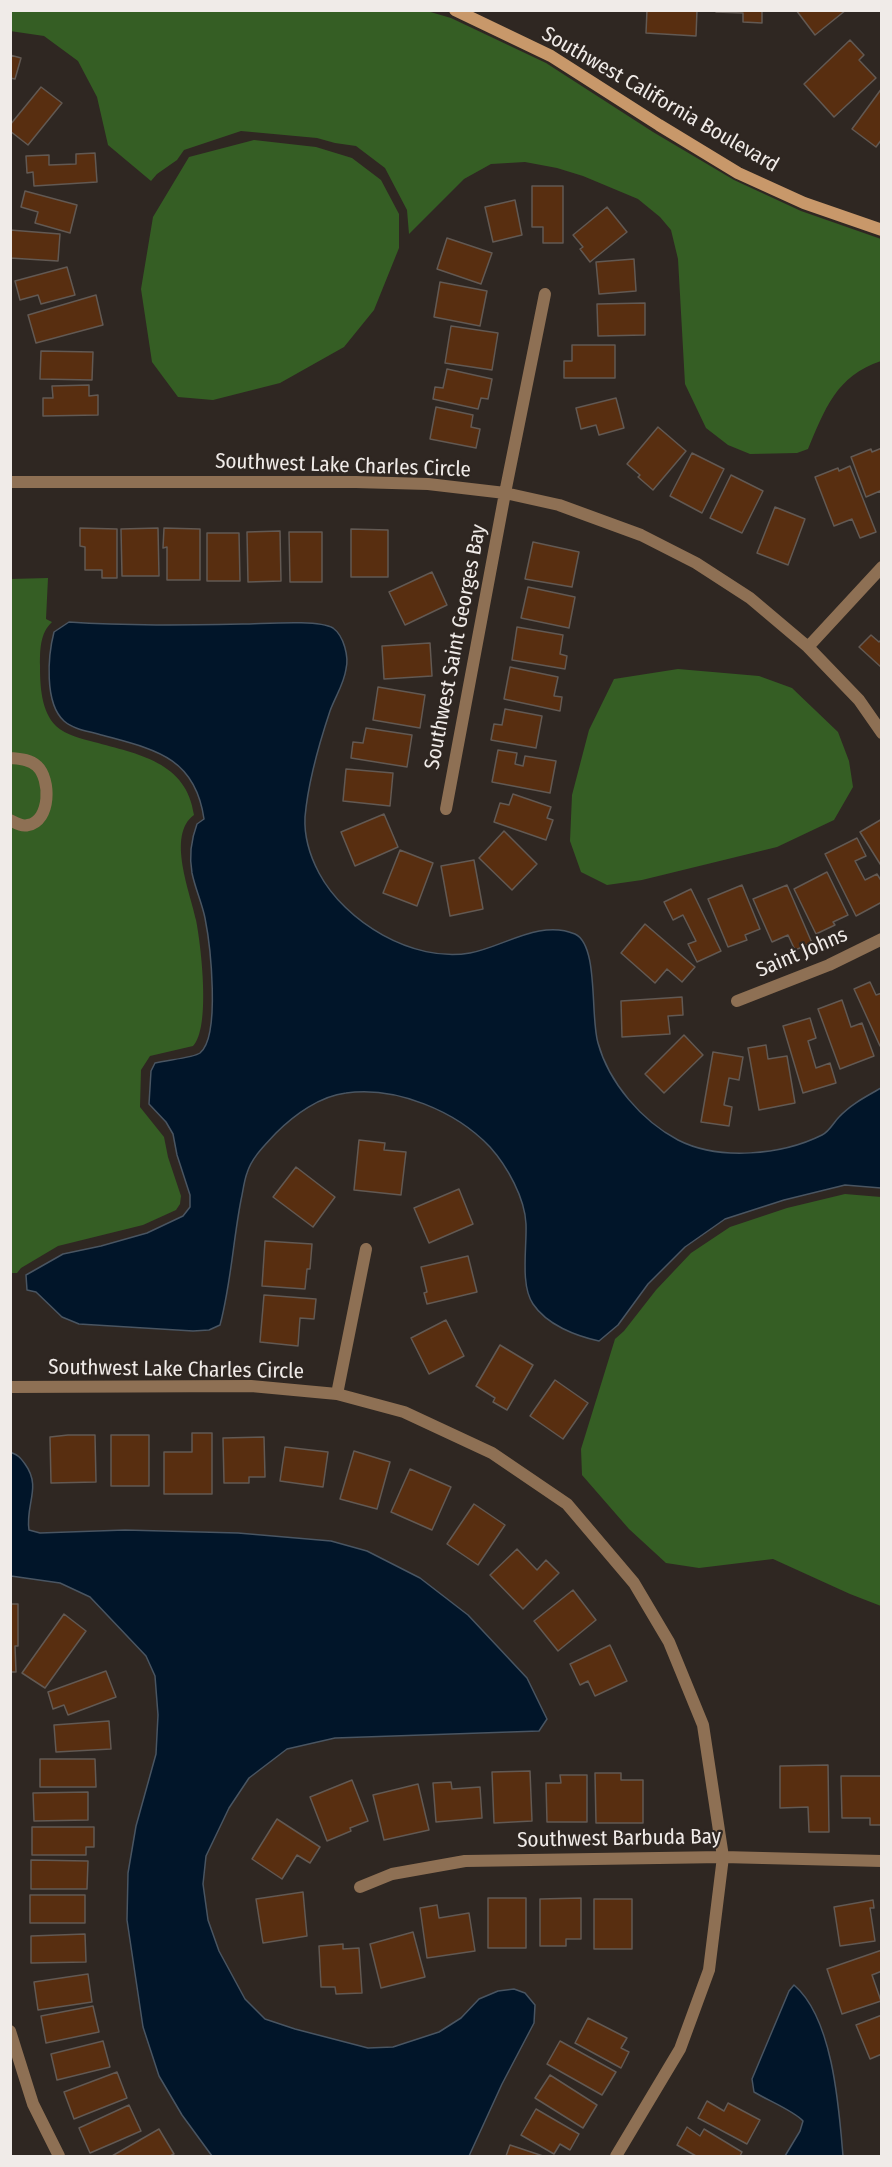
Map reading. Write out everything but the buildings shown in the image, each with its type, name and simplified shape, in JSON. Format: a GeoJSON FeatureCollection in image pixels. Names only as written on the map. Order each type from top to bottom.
{"type":"FeatureCollection","features":[{"type":"Feature","properties":{"kind":"street","name":"Southwest California Boulevard"},"geometry":{"type":"LineString","coordinates":[[455,10],[551,56],[738,173],[804,203],[882,230]]}},
{"type":"Feature","properties":{"kind":"street","name":"Southwest Saint Georges Bay"},"geometry":{"type":"LineString","coordinates":[[446,809],[545,294]]}},
{"type":"Feature","properties":{"kind":"street","name":"Southwest Lake Charles Circle"},"geometry":{"type":"LineString","coordinates":[[10,482],[428,484],[505,493],[559,505],[650,540],[696,563],[750,598],[808,647],[859,700],[882,733]]}},
{"type":"Feature","properties":{"kind":"street"},"geometry":{"type":"LineString","coordinates":[[808,647],[882,567]]}},
{"type":"Feature","properties":{"kind":"street"},"geometry":{"type":"LineString","coordinates":[[10,758],[23,759],[37,766],[43,772],[46,781],[46,793],[43,811],[38,821],[23,826],[10,820]]}},
{"type":"Feature","properties":{"kind":"street","name":"Saint Johns"},"geometry":{"type":"LineString","coordinates":[[737,1001],[830,965],[882,939]]}},
{"type":"Feature","properties":{"kind":"street"},"geometry":{"type":"LineString","coordinates":[[337,1394],[366,1249]]}},
{"type":"Feature","properties":{"kind":"street","name":"Southwest Lake Charles Circle"},"geometry":{"type":"LineString","coordinates":[[10,1386],[251,1386],[337,1394],[404,1412],[492,1454],[567,1504],[634,1582],[669,1642],[703,1725],[723,1857],[709,1970],[680,2049],[616,2157]]}},
{"type":"Feature","properties":{"kind":"street","name":"Southwest Barbuda Bay"},"geometry":{"type":"LineString","coordinates":[[360,1887],[392,1874],[465,1861],[723,1857],[882,1861]]}},
{"type":"Feature","properties":{"kind":"street"},"geometry":{"type":"LineString","coordinates":[[10,2031],[33,2104],[59,2157]]}},
{"type":"Feature","properties":{"kind":"green space"},"geometry":{"type":"Polygon","coordinates":[[[11,11],[427,11],[451,18],[546,63],[653,132],[734,180],[801,211],[881,239],[881,361],[853,375],[843,385],[820,420],[808,449],[797,453],[750,454],[728,445],[706,428],[685,384],[678,259],[671,230],[660,217],[638,199],[583,176],[557,168],[525,162],[491,164],[464,179],[409,234],[407,210],[385,168],[356,146],[317,138],[241,131],[184,150],[177,160],[151,181],[108,145],[97,97],[78,61],[44,36],[10,31],[11,11]]]}},
{"type":"Feature","properties":{"kind":"green space"},"geometry":{"type":"Polygon","coordinates":[[[254,140],[316,147],[352,158],[381,180],[399,214],[399,248],[374,310],[344,347],[280,383],[213,400],[178,397],[152,362],[141,289],[153,217],[189,157],[254,140]]]}},
{"type":"Feature","properties":{"kind":"green space"},"geometry":{"type":"Polygon","coordinates":[[[48,578],[46,619],[52,622],[45,631],[42,642],[40,673],[42,697],[51,720],[64,732],[143,756],[158,763],[182,783],[189,797],[194,815],[186,824],[181,850],[198,932],[203,1005],[199,1036],[193,1046],[150,1056],[141,1070],[140,1107],[164,1137],[181,1196],[176,1210],[143,1225],[58,1246],[21,1268],[17,1273],[11,1273],[10,579],[48,578]]]}},
{"type":"Feature","properties":{"kind":"green space"},"geometry":{"type":"Polygon","coordinates":[[[678,669],[759,676],[792,688],[838,732],[849,761],[853,787],[834,820],[777,847],[642,880],[607,885],[581,872],[570,841],[572,795],[589,730],[614,679],[678,669]]]}},
{"type":"Feature","properties":{"kind":"green space"},"geometry":{"type":"Polygon","coordinates":[[[845,1194],[881,1197],[881,1606],[773,1559],[699,1568],[666,1563],[629,1529],[582,1475],[581,1449],[615,1339],[656,1290],[691,1253],[730,1227],[787,1208],[845,1194]]]}},
{"type":"Feature","properties":{"kind":"water"},"geometry":{"type":"Polygon","coordinates":[[[69,622],[156,625],[303,623],[326,625],[333,628],[343,641],[347,664],[314,763],[306,804],[305,824],[308,846],[316,867],[331,891],[346,908],[383,935],[426,952],[470,953],[548,930],[562,930],[575,934],[583,941],[588,952],[598,1043],[610,1072],[640,1112],[665,1132],[694,1147],[712,1151],[750,1153],[770,1151],[806,1142],[825,1133],[849,1108],[881,1088],[881,1188],[845,1185],[784,1200],[725,1219],[685,1247],[648,1284],[618,1325],[599,1341],[554,1324],[533,1304],[525,1276],[525,1214],[519,1193],[509,1173],[490,1147],[460,1122],[424,1104],[385,1093],[346,1093],[317,1102],[299,1113],[276,1133],[252,1162],[247,1173],[238,1215],[227,1294],[220,1325],[209,1330],[193,1331],[79,1324],[62,1317],[36,1292],[27,1290],[26,1275],[63,1254],[147,1233],[183,1216],[190,1207],[190,1195],[173,1134],[166,1122],[149,1104],[151,1071],[155,1063],[200,1053],[206,1043],[212,1009],[207,930],[204,912],[193,879],[191,860],[195,830],[197,824],[204,819],[199,798],[191,781],[181,768],[168,758],[136,745],[76,728],[64,721],[58,713],[50,691],[50,653],[54,632],[69,622]]]}},
{"type":"Feature","properties":{"kind":"water"},"geometry":{"type":"Polygon","coordinates":[[[10,1452],[17,1455],[23,1462],[32,1480],[29,1530],[40,1533],[125,1530],[238,1533],[331,1541],[367,1551],[420,1578],[468,1615],[527,1678],[547,1719],[539,1731],[335,1738],[287,1749],[249,1778],[229,1808],[206,1856],[203,1884],[208,1920],[219,1951],[245,1999],[265,2019],[368,2048],[393,2047],[439,2032],[461,2018],[479,1999],[498,1991],[514,1989],[525,1993],[535,2005],[534,2023],[502,2084],[469,2156],[212,2156],[182,2115],[159,2076],[143,2027],[127,1920],[128,1873],[136,1826],[156,1754],[158,1715],[155,1676],[146,1656],[90,1597],[60,1583],[11,1576],[10,1452]]]}},
{"type":"Feature","properties":{"kind":"water"},"geometry":{"type":"Polygon","coordinates":[[[794,1985],[807,2000],[818,2019],[826,2041],[836,2090],[843,2156],[785,2156],[800,2131],[803,2121],[754,2092],[752,2079],[789,1991],[794,1985]]]}}]}
